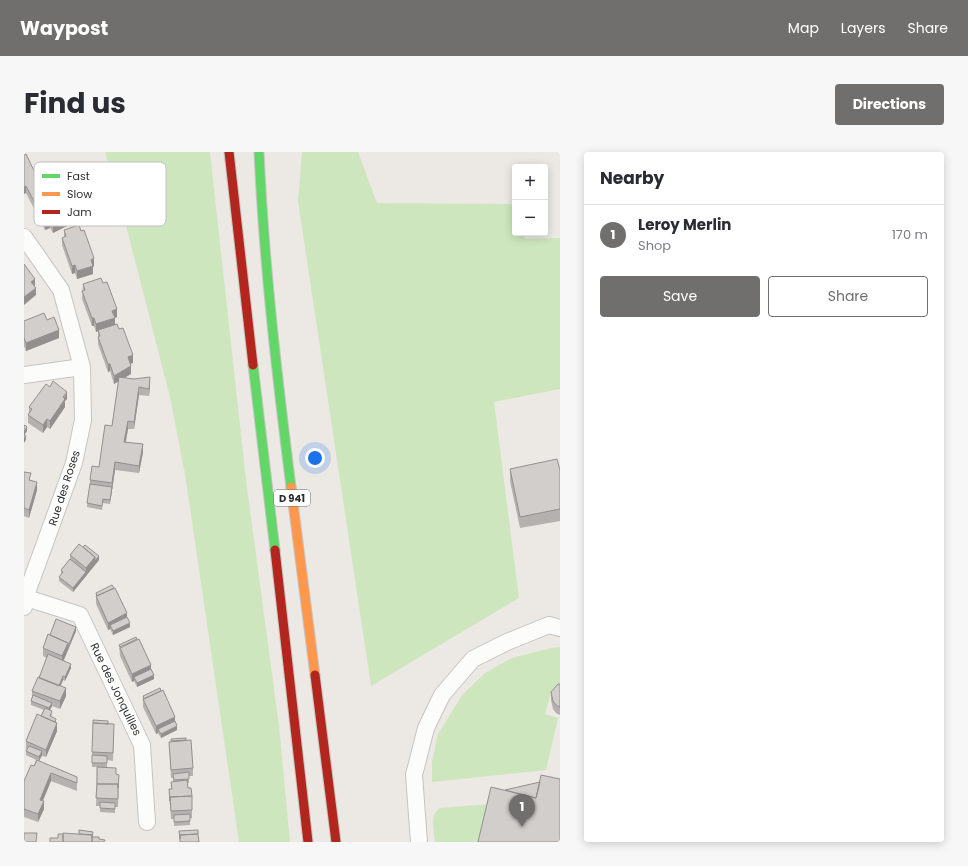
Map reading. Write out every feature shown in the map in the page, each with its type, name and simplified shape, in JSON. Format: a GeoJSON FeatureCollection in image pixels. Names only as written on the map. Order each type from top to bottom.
{"type":"FeatureCollection","features":[{"type":"Feature","properties":{"kind":"highway","name":"D 941"},"geometry":{"type":"LineString","coordinates":[[230,152],[308,842]]}},
{"type":"Feature","properties":{"kind":"highway","name":"D 941"},"geometry":{"type":"LineString","coordinates":[[259,152],[260,195],[275,359],[336,842]]}},
{"type":"Feature","properties":{"kind":"street","name":"Rue des Roses"},"geometry":{"type":"LineString","coordinates":[[24,237],[61,290],[82,367],[83,420],[74,463],[24,601]]}},
{"type":"Feature","properties":{"kind":"street"},"geometry":{"type":"LineString","coordinates":[[24,375],[82,367]]}},
{"type":"Feature","properties":{"kind":"street","name":"Rue des Jonquilles"},"geometry":{"type":"LineString","coordinates":[[24,601],[80,615],[142,745],[147,822]]}},
{"type":"Feature","properties":{"kind":"street"},"geometry":{"type":"LineString","coordinates":[[419,842],[414,775],[426,728],[442,695],[473,659],[507,642],[549,626],[560,628]]}},
{"type":"Feature","properties":{"kind":"green space"},"geometry":{"type":"Polygon","coordinates":[[[105,152],[210,152],[246,480],[279,726],[290,842],[239,842],[185,474],[170,397],[126,226],[166,226],[166,162],[108,162],[105,152]]]}},
{"type":"Feature","properties":{"kind":"green space"},"geometry":{"type":"Polygon","coordinates":[[[302,152],[358,152],[377,203],[511,204],[512,236],[524,236],[525,239],[560,238],[560,389],[494,402],[519,598],[371,686],[298,201],[302,152]]]}},
{"type":"Feature","properties":{"kind":"green space"},"geometry":{"type":"Polygon","coordinates":[[[560,647],[560,685],[552,690],[545,714],[558,718],[546,770],[432,782],[432,761],[438,734],[463,694],[485,673],[512,658],[560,647]]]}},
{"type":"Feature","properties":{"kind":"green space"},"geometry":{"type":"Polygon","coordinates":[[[490,804],[481,842],[435,842],[433,819],[434,815],[440,808],[490,804]]]}},
{"type":"Feature","properties":{"kind":"building"},"geometry":{"type":"Polygon","coordinates":[[[26,154],[34,171],[34,201],[26,186],[24,187],[24,155],[26,154]]]}},
{"type":"Feature","properties":{"kind":"building"},"geometry":{"type":"Polygon","coordinates":[[[79,226],[81,231],[84,230],[94,258],[91,260],[93,266],[77,271],[75,265],[72,266],[62,238],[66,236],[64,230],[79,226]]]}},
{"type":"Feature","properties":{"kind":"building"},"geometry":{"type":"Polygon","coordinates":[[[24,264],[35,279],[31,282],[36,288],[24,297],[24,264]]]}},
{"type":"Feature","properties":{"kind":"building"},"geometry":{"type":"Polygon","coordinates":[[[101,278],[103,283],[107,282],[117,309],[112,311],[115,318],[96,324],[94,318],[92,318],[82,291],[85,290],[83,284],[101,278]]]}},
{"type":"Feature","properties":{"kind":"building"},"geometry":{"type":"Polygon","coordinates":[[[44,313],[47,320],[54,317],[59,330],[26,343],[24,338],[24,321],[44,313]]]}},
{"type":"Feature","properties":{"kind":"building"},"geometry":{"type":"Polygon","coordinates":[[[117,324],[119,329],[123,328],[133,355],[128,357],[131,366],[114,376],[98,337],[100,336],[98,330],[117,324]]]}},
{"type":"Feature","properties":{"kind":"building"},"geometry":{"type":"Polygon","coordinates":[[[119,377],[134,379],[150,377],[149,389],[139,387],[134,422],[128,421],[124,442],[143,444],[139,466],[115,462],[112,483],[90,480],[92,466],[99,467],[105,425],[112,426],[119,377]]]}},
{"type":"Feature","properties":{"kind":"building"},"geometry":{"type":"Polygon","coordinates":[[[53,381],[67,392],[63,397],[65,399],[50,421],[47,419],[43,425],[28,415],[32,409],[29,407],[46,384],[50,387],[53,381]]]}},
{"type":"Feature","properties":{"kind":"building"},"geometry":{"type":"Polygon","coordinates":[[[25,425],[27,427],[24,432],[24,426],[25,425]]]}},
{"type":"Feature","properties":{"kind":"building"},"geometry":{"type":"Polygon","coordinates":[[[557,459],[560,470],[560,509],[520,517],[510,469],[557,459]]]}},
{"type":"Feature","properties":{"kind":"building"},"geometry":{"type":"Polygon","coordinates":[[[24,472],[31,473],[29,480],[37,482],[29,510],[24,508],[24,472]]]}},
{"type":"Feature","properties":{"kind":"building"},"geometry":{"type":"Polygon","coordinates":[[[90,484],[112,487],[110,500],[103,499],[102,506],[87,503],[90,484]]]}},
{"type":"Feature","properties":{"kind":"building"},"geometry":{"type":"Polygon","coordinates":[[[79,544],[95,557],[86,568],[70,555],[79,544]]]}},
{"type":"Feature","properties":{"kind":"building"},"geometry":{"type":"Polygon","coordinates":[[[85,545],[99,556],[95,561],[95,557],[83,547],[85,545]]]}},
{"type":"Feature","properties":{"kind":"building"},"geometry":{"type":"Polygon","coordinates":[[[70,559],[86,572],[73,588],[59,577],[63,572],[61,570],[70,559]]]}},
{"type":"Feature","properties":{"kind":"building"},"geometry":{"type":"Polygon","coordinates":[[[112,585],[114,588],[97,596],[96,593],[112,585]]]}},
{"type":"Feature","properties":{"kind":"building"},"geometry":{"type":"Polygon","coordinates":[[[115,588],[127,613],[108,623],[96,596],[115,588]]]}},
{"type":"Feature","properties":{"kind":"building"},"geometry":{"type":"Polygon","coordinates":[[[127,617],[130,623],[113,631],[110,625],[127,617]]]}},
{"type":"Feature","properties":{"kind":"building"},"geometry":{"type":"Polygon","coordinates":[[[56,619],[76,627],[68,647],[68,643],[50,635],[56,619]]]}},
{"type":"Feature","properties":{"kind":"building"},"geometry":{"type":"Polygon","coordinates":[[[48,634],[68,643],[62,656],[43,648],[48,634]]]}},
{"type":"Feature","properties":{"kind":"building"},"geometry":{"type":"Polygon","coordinates":[[[136,637],[137,639],[120,647],[119,645],[136,637]]]}},
{"type":"Feature","properties":{"kind":"building"},"geometry":{"type":"Polygon","coordinates":[[[139,639],[151,665],[132,674],[120,648],[139,639]]]}},
{"type":"Feature","properties":{"kind":"building"},"geometry":{"type":"Polygon","coordinates":[[[48,654],[71,664],[65,677],[63,676],[59,686],[39,678],[48,654]]]}},
{"type":"Feature","properties":{"kind":"building"},"geometry":{"type":"Polygon","coordinates":[[[151,669],[154,675],[137,683],[134,677],[151,669]]]}},
{"type":"Feature","properties":{"kind":"building"},"geometry":{"type":"Polygon","coordinates":[[[38,677],[66,688],[60,701],[32,691],[38,677]]]}},
{"type":"Feature","properties":{"kind":"building"},"geometry":{"type":"Polygon","coordinates":[[[558,684],[560,684],[560,707],[553,701],[551,692],[558,684]]]}},
{"type":"Feature","properties":{"kind":"building"},"geometry":{"type":"Polygon","coordinates":[[[160,688],[161,691],[144,699],[143,696],[160,688]]]}},
{"type":"Feature","properties":{"kind":"building"},"geometry":{"type":"Polygon","coordinates":[[[163,690],[175,717],[156,726],[143,699],[163,690]]]}},
{"type":"Feature","properties":{"kind":"building"},"geometry":{"type":"Polygon","coordinates":[[[33,695],[52,703],[49,708],[31,701],[33,695]]]}},
{"type":"Feature","properties":{"kind":"building"},"geometry":{"type":"Polygon","coordinates":[[[45,708],[52,711],[50,716],[56,719],[55,722],[41,716],[45,708]]]}},
{"type":"Feature","properties":{"kind":"building"},"geometry":{"type":"Polygon","coordinates":[[[37,714],[57,723],[46,750],[26,741],[37,714]]]}},
{"type":"Feature","properties":{"kind":"building"},"geometry":{"type":"Polygon","coordinates":[[[93,720],[108,721],[108,724],[93,723],[93,720]]]}},
{"type":"Feature","properties":{"kind":"building"},"geometry":{"type":"Polygon","coordinates":[[[175,721],[177,726],[161,734],[158,729],[175,721]]]}},
{"type":"Feature","properties":{"kind":"building"},"geometry":{"type":"Polygon","coordinates":[[[93,723],[114,724],[113,753],[92,752],[93,723]]]}},
{"type":"Feature","properties":{"kind":"building"},"geometry":{"type":"Polygon","coordinates":[[[186,738],[186,740],[171,741],[171,739],[186,738]]]}},
{"type":"Feature","properties":{"kind":"building"},"geometry":{"type":"Polygon","coordinates":[[[191,740],[193,768],[171,770],[169,742],[191,740]]]}},
{"type":"Feature","properties":{"kind":"building"},"geometry":{"type":"Polygon","coordinates":[[[29,746],[42,751],[39,757],[26,751],[29,746]]]}},
{"type":"Feature","properties":{"kind":"building"},"geometry":{"type":"Polygon","coordinates":[[[92,755],[107,756],[107,763],[92,763],[92,755]]]}},
{"type":"Feature","properties":{"kind":"building"},"geometry":{"type":"Polygon","coordinates":[[[37,760],[77,777],[77,783],[51,773],[40,800],[44,801],[38,814],[24,809],[24,781],[31,765],[34,766],[37,760]]]}},
{"type":"Feature","properties":{"kind":"building"},"geometry":{"type":"Polygon","coordinates":[[[97,767],[116,768],[116,774],[119,775],[118,788],[118,784],[97,784],[97,767]]]}},
{"type":"Feature","properties":{"kind":"building"},"geometry":{"type":"Polygon","coordinates":[[[189,772],[189,779],[174,780],[173,774],[189,772]]]}},
{"type":"Feature","properties":{"kind":"building"},"geometry":{"type":"Polygon","coordinates":[[[541,775],[560,779],[560,842],[478,842],[491,787],[536,798],[541,775]]]}},
{"type":"Feature","properties":{"kind":"building"},"geometry":{"type":"Polygon","coordinates":[[[187,780],[188,788],[191,788],[192,796],[170,797],[170,801],[169,789],[172,789],[171,782],[187,780]]]}},
{"type":"Feature","properties":{"kind":"building"},"geometry":{"type":"Polygon","coordinates":[[[540,782],[536,798],[505,790],[540,782]]]}},
{"type":"Feature","properties":{"kind":"building"},"geometry":{"type":"Polygon","coordinates":[[[97,784],[118,784],[118,799],[96,798],[97,784]]]}},
{"type":"Feature","properties":{"kind":"building"},"geometry":{"type":"Polygon","coordinates":[[[192,796],[192,810],[171,811],[170,797],[192,796]]]}},
{"type":"Feature","properties":{"kind":"building"},"geometry":{"type":"Polygon","coordinates":[[[100,802],[115,803],[115,809],[100,808],[100,802]]]}},
{"type":"Feature","properties":{"kind":"building"},"geometry":{"type":"Polygon","coordinates":[[[190,814],[190,821],[174,822],[174,815],[190,814]]]}},
{"type":"Feature","properties":{"kind":"building"},"geometry":{"type":"Polygon","coordinates":[[[79,830],[93,832],[92,837],[92,835],[79,834],[79,830]]]}},
{"type":"Feature","properties":{"kind":"building"},"geometry":{"type":"Polygon","coordinates":[[[198,830],[198,834],[180,835],[180,839],[179,831],[198,830]]]}},
{"type":"Feature","properties":{"kind":"building"},"geometry":{"type":"Polygon","coordinates":[[[24,833],[37,833],[36,842],[24,842],[24,833]]]}},
{"type":"Feature","properties":{"kind":"building"},"geometry":{"type":"Polygon","coordinates":[[[63,833],[92,835],[92,842],[63,842],[63,833]]]}},
{"type":"Feature","properties":{"kind":"building"},"geometry":{"type":"Polygon","coordinates":[[[58,834],[63,834],[63,842],[50,842],[50,838],[58,838],[58,834]]]}},
{"type":"Feature","properties":{"kind":"building"},"geometry":{"type":"Polygon","coordinates":[[[198,834],[199,842],[180,842],[180,835],[198,834]]]}},
{"type":"Feature","properties":{"kind":"building"},"geometry":{"type":"Polygon","coordinates":[[[92,837],[99,837],[99,839],[105,840],[104,842],[92,842],[92,837]]]}},
{"type":"Feature","properties":{"kind":"traffic: fast"},"geometry":{"type":"LineString","coordinates":[[259,152],[264,236],[272,320],[291,487]]}},
{"type":"Feature","properties":{"kind":"traffic: fast"},"geometry":{"type":"LineString","coordinates":[[253,365],[275,550]]}},
{"type":"Feature","properties":{"kind":"traffic: slow"},"geometry":{"type":"LineString","coordinates":[[291,487],[315,675]]}},
{"type":"Feature","properties":{"kind":"traffic: jam"},"geometry":{"type":"LineString","coordinates":[[229,152],[253,365]]}},
{"type":"Feature","properties":{"kind":"traffic: jam"},"geometry":{"type":"LineString","coordinates":[[275,550],[308,842]]}},
{"type":"Feature","properties":{"kind":"traffic: jam"},"geometry":{"type":"LineString","coordinates":[[315,675],[336,842]]}},
{"type":"Feature","properties":{"kind":"place","name":"Leroy Merlin"},"geometry":{"type":"Point","coordinates":[522,827]}}]}
